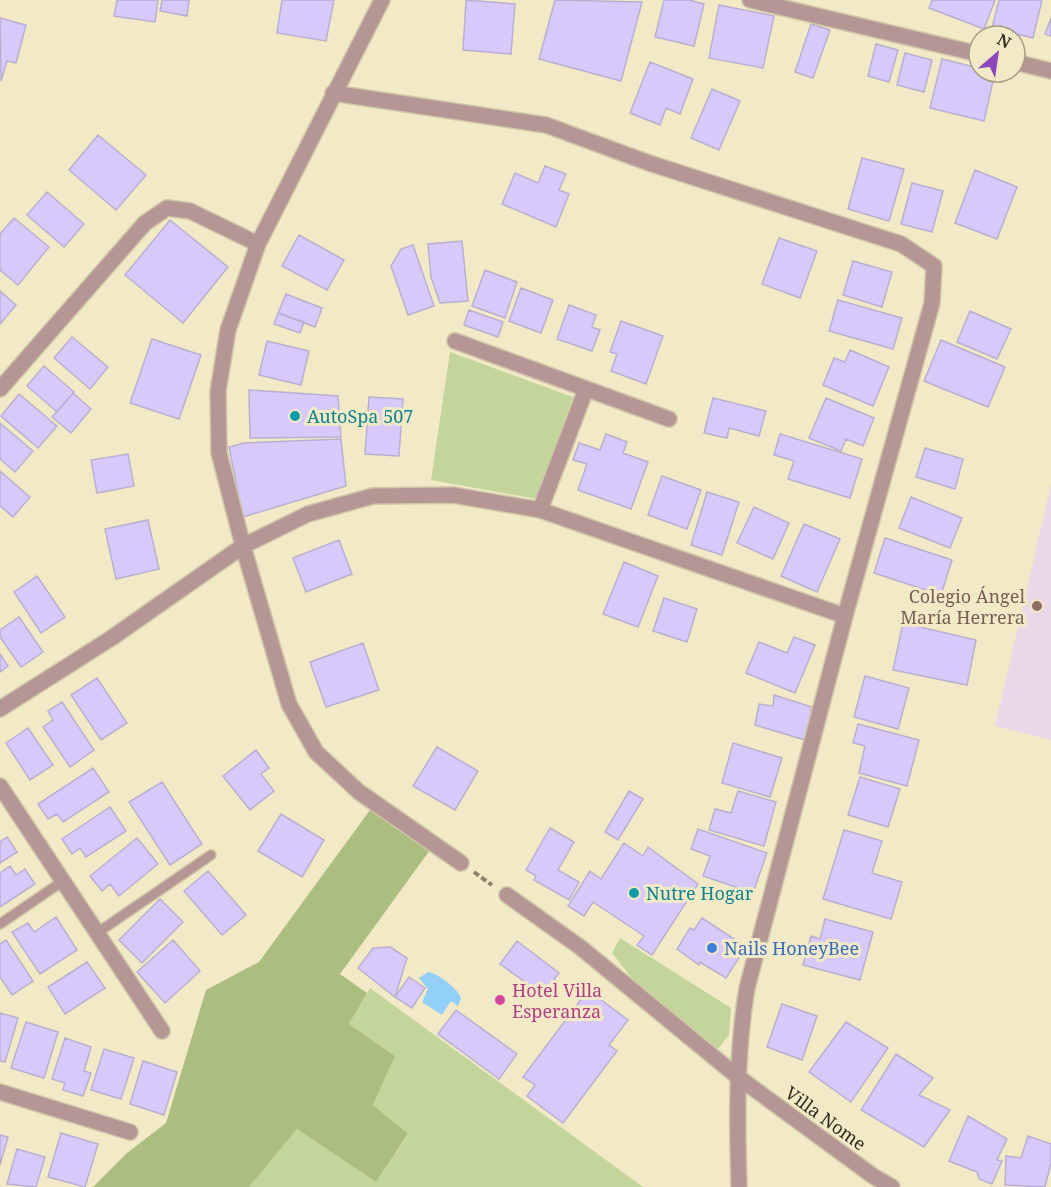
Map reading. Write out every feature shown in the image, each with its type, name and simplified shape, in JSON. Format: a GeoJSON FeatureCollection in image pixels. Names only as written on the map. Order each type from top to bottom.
{"type":"FeatureCollection","features":[{"type":"Feature","properties":{"kind":"street"},"geometry":{"type":"LineString","coordinates":[[382,0],[258,244],[228,330],[218,391],[219,453],[243,546],[289,704],[316,752],[359,792],[461,864]]}},
{"type":"Feature","properties":{"kind":"street"},"geometry":{"type":"LineString","coordinates":[[750,0],[967,51]]}},
{"type":"Feature","properties":{"kind":"street"},"geometry":{"type":"LineString","coordinates":[[1027,65],[1051,71]]}},
{"type":"Feature","properties":{"kind":"street"},"geometry":{"type":"LineString","coordinates":[[333,93],[546,125],[649,163],[902,244],[934,266],[932,303],[845,616],[747,988],[740,1028],[738,1077],[739,1187]]}},
{"type":"Feature","properties":{"kind":"street"},"geometry":{"type":"LineString","coordinates":[[0,388],[145,223],[167,208],[190,211],[258,244]]}},
{"type":"Feature","properties":{"kind":"street"},"geometry":{"type":"LineString","coordinates":[[455,341],[669,419]]}},
{"type":"Feature","properties":{"kind":"street"},"geometry":{"type":"LineString","coordinates":[[540,510],[586,389]]}},
{"type":"Feature","properties":{"kind":"street"},"geometry":{"type":"LineString","coordinates":[[0,709],[110,639],[243,546],[308,514],[373,496],[453,495],[540,510],[845,616]]}},
{"type":"Feature","properties":{"kind":"street"},"geometry":{"type":"LineString","coordinates":[[0,786],[162,1031]]}},
{"type":"Feature","properties":{"kind":"street","name":"Villa Nome"},"geometry":{"type":"LineString","coordinates":[[507,895],[580,947],[738,1077],[873,1176],[892,1187]]}},
{"type":"Feature","properties":{"kind":"street"},"geometry":{"type":"LineString","coordinates":[[0,1092],[130,1132]]}},
{"type":"Feature","properties":{"kind":"lane"},"geometry":{"type":"LineString","coordinates":[[97,933],[211,855]]}},
{"type":"Feature","properties":{"kind":"lane"},"geometry":{"type":"LineString","coordinates":[[0,924],[63,881]]}},
{"type":"Feature","properties":{"kind":"path"},"geometry":{"type":"LineString","coordinates":[[461,864],[507,895]]}},
{"type":"Feature","properties":{"kind":"shaded area","name":"Colegio Ángel María Herrera"},"geometry":{"type":"Polygon","coordinates":[[[1051,485],[1051,740],[995,726],[1051,485]]]}},
{"type":"Feature","properties":{"kind":"green space"},"geometry":{"type":"Polygon","coordinates":[[[450,352],[573,397],[537,499],[431,480],[450,352]]]}},
{"type":"Feature","properties":{"kind":"green space"},"geometry":{"type":"Polygon","coordinates":[[[370,810],[430,850],[340,974],[367,993],[349,1024],[395,1056],[373,1105],[408,1134],[376,1182],[297,1129],[249,1187],[93,1187],[127,1153],[166,1123],[206,990],[259,962],[370,810]]]}},
{"type":"Feature","properties":{"kind":"green space"},"geometry":{"type":"Polygon","coordinates":[[[620,938],[731,1008],[729,1035],[714,1054],[639,987],[612,953],[620,938]]]}},
{"type":"Feature","properties":{"kind":"green space"},"geometry":{"type":"Polygon","coordinates":[[[370,988],[643,1187],[249,1187],[297,1129],[376,1182],[408,1135],[373,1105],[395,1056],[349,1024],[370,988]]]}},
{"type":"Feature","properties":{"kind":"water"},"geometry":{"type":"Polygon","coordinates":[[[428,972],[442,978],[456,990],[461,998],[458,1006],[451,1001],[442,1015],[422,1002],[428,989],[419,978],[428,972]]]}},
{"type":"Feature","properties":{"kind":"building"},"geometry":{"type":"Polygon","coordinates":[[[117,0],[158,0],[155,22],[114,16],[117,0]]]}},
{"type":"Feature","properties":{"kind":"building"},"geometry":{"type":"Polygon","coordinates":[[[162,0],[189,0],[187,16],[160,11],[162,0]]]}},
{"type":"Feature","properties":{"kind":"building"},"geometry":{"type":"Polygon","coordinates":[[[282,0],[334,0],[326,41],[277,33],[282,0]]]}},
{"type":"Feature","properties":{"kind":"building"},"geometry":{"type":"Polygon","coordinates":[[[466,0],[515,4],[511,54],[463,50],[466,0]]]}},
{"type":"Feature","properties":{"kind":"building"},"geometry":{"type":"Polygon","coordinates":[[[555,0],[642,2],[621,81],[539,59],[555,0]]]}},
{"type":"Feature","properties":{"kind":"building"},"geometry":{"type":"Polygon","coordinates":[[[664,0],[689,0],[704,4],[694,46],[655,37],[664,0]]]}},
{"type":"Feature","properties":{"kind":"building"},"geometry":{"type":"Polygon","coordinates":[[[932,0],[995,0],[986,24],[971,24],[929,8],[932,0]]]}},
{"type":"Feature","properties":{"kind":"building"},"geometry":{"type":"Polygon","coordinates":[[[999,0],[1042,0],[1033,38],[1027,37],[1027,24],[993,24],[999,0]]]}},
{"type":"Feature","properties":{"kind":"building"},"geometry":{"type":"Polygon","coordinates":[[[719,5],[774,16],[763,68],[709,58],[719,5]]]}},
{"type":"Feature","properties":{"kind":"building"},"geometry":{"type":"Polygon","coordinates":[[[0,18],[26,25],[16,63],[7,61],[1,81],[0,18]]]}},
{"type":"Feature","properties":{"kind":"building"},"geometry":{"type":"Polygon","coordinates":[[[1051,18],[1051,36],[1045,34],[1051,18]]]}},
{"type":"Feature","properties":{"kind":"building"},"geometry":{"type":"Polygon","coordinates":[[[811,24],[830,30],[813,78],[795,72],[811,24]]]}},
{"type":"Feature","properties":{"kind":"building"},"geometry":{"type":"Polygon","coordinates":[[[876,44],[898,50],[889,82],[868,76],[876,44]]]}},
{"type":"Feature","properties":{"kind":"building"},"geometry":{"type":"Polygon","coordinates":[[[905,53],[932,60],[924,92],[897,85],[905,53]]]}},
{"type":"Feature","properties":{"kind":"building"},"geometry":{"type":"Polygon","coordinates":[[[942,59],[967,65],[967,84],[992,84],[984,121],[930,108],[942,59]]]}},
{"type":"Feature","properties":{"kind":"building"},"geometry":{"type":"Polygon","coordinates":[[[650,62],[693,79],[680,114],[666,108],[660,125],[630,113],[650,62]]]}},
{"type":"Feature","properties":{"kind":"building"},"geometry":{"type":"Polygon","coordinates":[[[712,89],[740,101],[719,150],[691,138],[712,89]]]}},
{"type":"Feature","properties":{"kind":"building"},"geometry":{"type":"Polygon","coordinates":[[[98,135],[146,175],[116,210],[69,170],[98,135]]]}},
{"type":"Feature","properties":{"kind":"building"},"geometry":{"type":"Polygon","coordinates":[[[862,158],[904,169],[889,221],[848,209],[862,158]]]}},
{"type":"Feature","properties":{"kind":"building"},"geometry":{"type":"Polygon","coordinates":[[[545,166],[566,174],[559,190],[569,194],[556,227],[502,204],[515,173],[538,183],[545,166]]]}},
{"type":"Feature","properties":{"kind":"building"},"geometry":{"type":"Polygon","coordinates":[[[975,170],[1017,187],[997,239],[955,223],[975,170]]]}},
{"type":"Feature","properties":{"kind":"building"},"geometry":{"type":"Polygon","coordinates":[[[912,183],[943,191],[932,232],[901,224],[912,183]]]}},
{"type":"Feature","properties":{"kind":"building"},"geometry":{"type":"Polygon","coordinates":[[[47,192],[84,224],[64,247],[27,215],[47,192]]]}},
{"type":"Feature","properties":{"kind":"building"},"geometry":{"type":"Polygon","coordinates":[[[14,218],[49,247],[18,285],[0,270],[0,234],[14,218]]]}},
{"type":"Feature","properties":{"kind":"building"},"geometry":{"type":"Polygon","coordinates":[[[170,220],[228,267],[183,323],[125,275],[170,220]]]}},
{"type":"Feature","properties":{"kind":"building"},"geometry":{"type":"Polygon","coordinates":[[[299,235],[344,260],[327,290],[282,266],[299,235]]]}},
{"type":"Feature","properties":{"kind":"building"},"geometry":{"type":"Polygon","coordinates":[[[779,238],[817,251],[800,298],[762,284],[779,238]]]}},
{"type":"Feature","properties":{"kind":"building"},"geometry":{"type":"Polygon","coordinates":[[[462,241],[468,301],[440,303],[431,277],[428,244],[462,241]]]}},
{"type":"Feature","properties":{"kind":"building"},"geometry":{"type":"Polygon","coordinates":[[[413,245],[434,306],[408,315],[391,266],[401,249],[413,245]]]}},
{"type":"Feature","properties":{"kind":"building"},"geometry":{"type":"Polygon","coordinates":[[[853,261],[892,272],[882,307],[843,295],[853,261]]]}},
{"type":"Feature","properties":{"kind":"building"},"geometry":{"type":"Polygon","coordinates":[[[485,270],[517,282],[505,318],[472,306],[485,270]]]}},
{"type":"Feature","properties":{"kind":"building"},"geometry":{"type":"Polygon","coordinates":[[[521,288],[553,300],[541,333],[509,321],[521,288]]]}},
{"type":"Feature","properties":{"kind":"building"},"geometry":{"type":"Polygon","coordinates":[[[0,291],[16,305],[0,324],[0,291]]]}},
{"type":"Feature","properties":{"kind":"building"},"geometry":{"type":"Polygon","coordinates":[[[286,294],[322,308],[315,327],[278,313],[286,294]]]}},
{"type":"Feature","properties":{"kind":"building"},"geometry":{"type":"Polygon","coordinates":[[[838,300],[902,318],[893,349],[829,331],[838,300]]]}},
{"type":"Feature","properties":{"kind":"building"},"geometry":{"type":"Polygon","coordinates":[[[569,305],[596,315],[592,327],[600,330],[592,351],[557,339],[569,305]]]}},
{"type":"Feature","properties":{"kind":"building"},"geometry":{"type":"Polygon","coordinates":[[[469,310],[503,322],[498,337],[464,325],[469,310]]]}},
{"type":"Feature","properties":{"kind":"building"},"geometry":{"type":"Polygon","coordinates":[[[970,311],[1011,329],[997,359],[957,342],[970,311]]]}},
{"type":"Feature","properties":{"kind":"building"},"geometry":{"type":"Polygon","coordinates":[[[278,313],[304,322],[300,333],[274,324],[278,313]]]}},
{"type":"Feature","properties":{"kind":"building"},"geometry":{"type":"Polygon","coordinates":[[[621,321],[663,336],[646,384],[611,371],[617,354],[610,352],[621,321]]]}},
{"type":"Feature","properties":{"kind":"building"},"geometry":{"type":"Polygon","coordinates":[[[72,337],[108,367],[90,389],[54,358],[72,337]]]}},
{"type":"Feature","properties":{"kind":"building"},"geometry":{"type":"Polygon","coordinates":[[[152,339],[201,355],[179,419],[130,403],[152,339]]]}},
{"type":"Feature","properties":{"kind":"building"},"geometry":{"type":"Polygon","coordinates":[[[941,340],[1005,367],[988,407],[924,381],[941,340]]]}},
{"type":"Feature","properties":{"kind":"building"},"geometry":{"type":"Polygon","coordinates":[[[267,341],[309,351],[301,385],[259,375],[267,341]]]}},
{"type":"Feature","properties":{"kind":"building"},"geometry":{"type":"Polygon","coordinates":[[[850,350],[889,367],[873,406],[823,385],[834,358],[845,362],[850,350]]]}},
{"type":"Feature","properties":{"kind":"building"},"geometry":{"type":"Polygon","coordinates":[[[44,366],[74,392],[57,412],[27,386],[44,366]]]}},
{"type":"Feature","properties":{"kind":"building","name":"AutoSpa 507"},"geometry":{"type":"Polygon","coordinates":[[[249,390],[338,396],[341,437],[250,438],[249,390]]]}},
{"type":"Feature","properties":{"kind":"building"},"geometry":{"type":"Polygon","coordinates":[[[73,393],[91,409],[71,433],[52,417],[73,393]]]}},
{"type":"Feature","properties":{"kind":"building"},"geometry":{"type":"Polygon","coordinates":[[[19,394],[57,426],[38,448],[1,416],[19,394]]]}},
{"type":"Feature","properties":{"kind":"building"},"geometry":{"type":"Polygon","coordinates":[[[369,397],[403,399],[399,456],[365,454],[369,397]]]}},
{"type":"Feature","properties":{"kind":"building"},"geometry":{"type":"Polygon","coordinates":[[[713,398],[766,411],[759,436],[729,428],[727,438],[704,433],[713,398]]]}},
{"type":"Feature","properties":{"kind":"building"},"geometry":{"type":"Polygon","coordinates":[[[826,398],[874,418],[863,446],[846,439],[841,451],[809,438],[826,398]]]}},
{"type":"Feature","properties":{"kind":"building"},"geometry":{"type":"Polygon","coordinates":[[[0,423],[33,451],[15,472],[0,459],[0,423]]]}},
{"type":"Feature","properties":{"kind":"building"},"geometry":{"type":"Polygon","coordinates":[[[606,434],[627,442],[623,453],[648,462],[631,509],[578,490],[587,464],[573,460],[579,443],[600,450],[606,434]]]}},
{"type":"Feature","properties":{"kind":"building"},"geometry":{"type":"Polygon","coordinates":[[[780,434],[862,459],[850,498],[788,479],[794,461],[774,455],[780,434]]]}},
{"type":"Feature","properties":{"kind":"building"},"geometry":{"type":"Polygon","coordinates":[[[341,439],[346,486],[243,517],[229,447],[244,443],[341,439]]]}},
{"type":"Feature","properties":{"kind":"building"},"geometry":{"type":"Polygon","coordinates":[[[925,448],[963,459],[955,489],[916,477],[925,448]]]}},
{"type":"Feature","properties":{"kind":"building"},"geometry":{"type":"Polygon","coordinates":[[[128,454],[134,486],[97,493],[91,460],[128,454]]]}},
{"type":"Feature","properties":{"kind":"building"},"geometry":{"type":"Polygon","coordinates":[[[0,471],[30,497],[13,517],[0,506],[0,471]]]}},
{"type":"Feature","properties":{"kind":"building"},"geometry":{"type":"Polygon","coordinates":[[[662,476],[701,490],[687,529],[648,515],[662,476]]]}},
{"type":"Feature","properties":{"kind":"building"},"geometry":{"type":"Polygon","coordinates":[[[707,492],[739,502],[722,555],[691,545],[707,492]]]}},
{"type":"Feature","properties":{"kind":"building"},"geometry":{"type":"Polygon","coordinates":[[[911,497],[962,518],[950,548],[899,528],[911,497]]]}},
{"type":"Feature","properties":{"kind":"building"},"geometry":{"type":"Polygon","coordinates":[[[754,507],[789,523],[773,559],[737,543],[754,507]]]}},
{"type":"Feature","properties":{"kind":"building"},"geometry":{"type":"Polygon","coordinates":[[[148,520],[159,569],[116,579],[105,529],[148,520]]]}},
{"type":"Feature","properties":{"kind":"building"},"geometry":{"type":"Polygon","coordinates":[[[804,524],[840,539],[817,592],[781,576],[804,524]]]}},
{"type":"Feature","properties":{"kind":"building"},"geometry":{"type":"Polygon","coordinates":[[[885,538],[952,560],[941,595],[874,573],[885,538]]]}},
{"type":"Feature","properties":{"kind":"building"},"geometry":{"type":"Polygon","coordinates":[[[339,540],[352,574],[306,592],[293,558],[339,540]]]}},
{"type":"Feature","properties":{"kind":"building"},"geometry":{"type":"Polygon","coordinates":[[[624,562],[658,576],[638,627],[603,614],[624,562]]]}},
{"type":"Feature","properties":{"kind":"building"},"geometry":{"type":"Polygon","coordinates":[[[37,576],[65,617],[41,633],[14,592],[37,576]]]}},
{"type":"Feature","properties":{"kind":"building"},"geometry":{"type":"Polygon","coordinates":[[[664,598],[697,609],[687,642],[653,631],[664,598]]]}},
{"type":"Feature","properties":{"kind":"building"},"geometry":{"type":"Polygon","coordinates":[[[19,617],[43,652],[21,667],[0,637],[0,630],[19,617]]]}},
{"type":"Feature","properties":{"kind":"building"},"geometry":{"type":"Polygon","coordinates":[[[903,623],[976,640],[967,685],[893,670],[903,623]]]}},
{"type":"Feature","properties":{"kind":"building"},"geometry":{"type":"Polygon","coordinates":[[[794,637],[815,645],[795,693],[746,673],[759,642],[787,653],[794,637]]]}},
{"type":"Feature","properties":{"kind":"building"},"geometry":{"type":"Polygon","coordinates":[[[363,643],[379,690],[326,707],[310,662],[363,643]]]}},
{"type":"Feature","properties":{"kind":"building"},"geometry":{"type":"Polygon","coordinates":[[[0,654],[8,666],[0,672],[0,654]]]}},
{"type":"Feature","properties":{"kind":"building"},"geometry":{"type":"Polygon","coordinates":[[[865,676],[909,688],[898,729],[854,717],[865,676]]]}},
{"type":"Feature","properties":{"kind":"building"},"geometry":{"type":"Polygon","coordinates":[[[97,678],[127,723],[101,740],[71,695],[97,678]]]}},
{"type":"Feature","properties":{"kind":"building"},"geometry":{"type":"Polygon","coordinates":[[[774,695],[812,707],[805,740],[755,725],[759,704],[773,706],[774,695]]]}},
{"type":"Feature","properties":{"kind":"building"},"geometry":{"type":"Polygon","coordinates":[[[62,702],[94,750],[70,767],[43,727],[53,720],[48,711],[62,702]]]}},
{"type":"Feature","properties":{"kind":"building"},"geometry":{"type":"Polygon","coordinates":[[[858,724],[919,740],[907,786],[859,773],[865,746],[853,743],[858,724]]]}},
{"type":"Feature","properties":{"kind":"building"},"geometry":{"type":"Polygon","coordinates":[[[28,728],[53,765],[30,780],[6,743],[28,728]]]}},
{"type":"Feature","properties":{"kind":"building"},"geometry":{"type":"Polygon","coordinates":[[[733,743],[782,758],[770,797],[722,783],[733,743]]]}},
{"type":"Feature","properties":{"kind":"building"},"geometry":{"type":"Polygon","coordinates":[[[437,747],[478,771],[455,810],[413,786],[437,747]]]}},
{"type":"Feature","properties":{"kind":"building"},"geometry":{"type":"Polygon","coordinates":[[[256,750],[269,768],[261,774],[274,791],[250,810],[223,776],[256,750]]]}},
{"type":"Feature","properties":{"kind":"building"},"geometry":{"type":"Polygon","coordinates":[[[93,768],[109,792],[63,822],[57,814],[48,819],[38,804],[93,768]]]}},
{"type":"Feature","properties":{"kind":"building"},"geometry":{"type":"Polygon","coordinates":[[[860,777],[900,789],[888,827],[848,815],[860,777]]]}},
{"type":"Feature","properties":{"kind":"building"},"geometry":{"type":"Polygon","coordinates":[[[162,782],[202,844],[170,865],[129,802],[162,782]]]}},
{"type":"Feature","properties":{"kind":"building"},"geometry":{"type":"Polygon","coordinates":[[[629,791],[643,799],[618,840],[605,832],[629,791]]]}},
{"type":"Feature","properties":{"kind":"building"},"geometry":{"type":"Polygon","coordinates":[[[738,791],[776,802],[764,846],[709,830],[715,809],[731,813],[738,791]]]}},
{"type":"Feature","properties":{"kind":"building"},"geometry":{"type":"Polygon","coordinates":[[[110,807],[126,831],[86,857],[80,848],[72,854],[62,839],[110,807]]]}},
{"type":"Feature","properties":{"kind":"building"},"geometry":{"type":"Polygon","coordinates":[[[281,814],[324,840],[302,877],[258,851],[281,814]]]}},
{"type":"Feature","properties":{"kind":"building"},"geometry":{"type":"Polygon","coordinates":[[[550,828],[574,842],[558,870],[579,882],[569,900],[534,880],[536,876],[526,870],[550,828]]]}},
{"type":"Feature","properties":{"kind":"building"},"geometry":{"type":"Polygon","coordinates":[[[698,829],[767,853],[753,893],[703,876],[710,856],[691,849],[698,829]]]}},
{"type":"Feature","properties":{"kind":"building"},"geometry":{"type":"Polygon","coordinates":[[[844,830],[882,841],[872,873],[902,882],[891,919],[823,899],[844,830]]]}},
{"type":"Feature","properties":{"kind":"building"},"geometry":{"type":"Polygon","coordinates":[[[7,837],[17,852],[0,863],[0,842],[7,837]]]}},
{"type":"Feature","properties":{"kind":"building"},"geometry":{"type":"Polygon","coordinates":[[[137,838],[158,864],[119,896],[110,884],[102,891],[90,876],[137,838]]]}},
{"type":"Feature","properties":{"kind":"building","name":"Nutre Hogar"},"geometry":{"type":"Polygon","coordinates":[[[624,843],[643,856],[648,847],[698,884],[652,955],[637,945],[644,936],[593,902],[584,916],[568,906],[590,871],[601,879],[624,843]]]}},
{"type":"Feature","properties":{"kind":"building"},"geometry":{"type":"Polygon","coordinates":[[[10,866],[16,875],[25,869],[35,884],[0,907],[0,873],[10,866]]]}},
{"type":"Feature","properties":{"kind":"building"},"geometry":{"type":"Polygon","coordinates":[[[208,871],[246,915],[222,935],[184,891],[208,871]]]}},
{"type":"Feature","properties":{"kind":"building"},"geometry":{"type":"Polygon","coordinates":[[[160,899],[183,922],[142,963],[119,940],[160,899]]]}},
{"type":"Feature","properties":{"kind":"building"},"geometry":{"type":"Polygon","coordinates":[[[56,917],[77,950],[40,974],[12,932],[28,923],[34,932],[56,917]]]}},
{"type":"Feature","properties":{"kind":"building","name":"Nails HoneyBee"},"geometry":{"type":"Polygon","coordinates":[[[702,918],[746,947],[726,978],[700,962],[699,965],[677,949],[690,928],[694,930],[702,918]]]}},
{"type":"Feature","properties":{"kind":"building"},"geometry":{"type":"Polygon","coordinates":[[[825,919],[873,932],[860,980],[803,965],[811,936],[820,939],[825,919]]]}},
{"type":"Feature","properties":{"kind":"building"},"geometry":{"type":"Polygon","coordinates":[[[6,940],[33,981],[12,995],[0,977],[0,944],[6,940]]]}},
{"type":"Feature","properties":{"kind":"building"},"geometry":{"type":"Polygon","coordinates":[[[173,940],[200,971],[165,1003],[137,972],[173,940]]]}},
{"type":"Feature","properties":{"kind":"building"},"geometry":{"type":"Polygon","coordinates":[[[517,941],[559,973],[543,995],[500,964],[517,941]]]}},
{"type":"Feature","properties":{"kind":"building"},"geometry":{"type":"Polygon","coordinates":[[[390,947],[407,958],[395,997],[358,968],[373,948],[390,947]]]}},
{"type":"Feature","properties":{"kind":"building"},"geometry":{"type":"Polygon","coordinates":[[[87,962],[105,988],[65,1014],[48,987],[87,962]]]}},
{"type":"Feature","properties":{"kind":"building"},"geometry":{"type":"Polygon","coordinates":[[[409,977],[425,988],[412,1008],[395,997],[409,977]]]}},
{"type":"Feature","properties":{"kind":"building"},"geometry":{"type":"Polygon","coordinates":[[[588,990],[628,1020],[609,1045],[617,1051],[563,1123],[527,1096],[535,1085],[523,1077],[588,990]]]}},
{"type":"Feature","properties":{"kind":"building"},"geometry":{"type":"Polygon","coordinates":[[[782,1004],[817,1016],[802,1060],[767,1047],[782,1004]]]}},
{"type":"Feature","properties":{"kind":"building"},"geometry":{"type":"Polygon","coordinates":[[[456,1010],[517,1054],[499,1079],[438,1034],[456,1010]]]}},
{"type":"Feature","properties":{"kind":"building"},"geometry":{"type":"Polygon","coordinates":[[[0,1013],[18,1018],[5,1062],[0,1061],[0,1013]]]}},
{"type":"Feature","properties":{"kind":"building"},"geometry":{"type":"Polygon","coordinates":[[[26,1022],[58,1032],[44,1078],[11,1068],[26,1022]]]}},
{"type":"Feature","properties":{"kind":"building"},"geometry":{"type":"Polygon","coordinates":[[[846,1022],[888,1048],[851,1102],[809,1072],[846,1022]]]}},
{"type":"Feature","properties":{"kind":"building"},"geometry":{"type":"Polygon","coordinates":[[[65,1038],[91,1047],[84,1071],[91,1073],[83,1096],[63,1090],[65,1083],[52,1079],[65,1038]]]}},
{"type":"Feature","properties":{"kind":"building"},"geometry":{"type":"Polygon","coordinates":[[[104,1049],[134,1058],[121,1099],[91,1090],[104,1049]]]}},
{"type":"Feature","properties":{"kind":"building"},"geometry":{"type":"Polygon","coordinates":[[[896,1054],[933,1078],[919,1095],[950,1110],[924,1147],[861,1110],[896,1054]]]}},
{"type":"Feature","properties":{"kind":"building"},"geometry":{"type":"Polygon","coordinates":[[[143,1061],[177,1072],[164,1115],[130,1104],[143,1061]]]}},
{"type":"Feature","properties":{"kind":"building"},"geometry":{"type":"Polygon","coordinates":[[[968,1116],[1007,1139],[997,1160],[1002,1161],[992,1184],[979,1179],[977,1172],[949,1161],[968,1116]]]}},
{"type":"Feature","properties":{"kind":"building"},"geometry":{"type":"Polygon","coordinates":[[[61,1133],[98,1144],[85,1187],[48,1177],[61,1133]]]}},
{"type":"Feature","properties":{"kind":"building"},"geometry":{"type":"Polygon","coordinates":[[[0,1135],[8,1137],[0,1165],[0,1135]]]}},
{"type":"Feature","properties":{"kind":"building"},"geometry":{"type":"Polygon","coordinates":[[[1028,1136],[1051,1144],[1051,1163],[1045,1187],[1005,1185],[1006,1156],[1021,1158],[1028,1136]]]}},
{"type":"Feature","properties":{"kind":"building"},"geometry":{"type":"Polygon","coordinates":[[[17,1149],[45,1157],[36,1187],[7,1184],[17,1149]]]}},
{"type":"Feature","properties":{"kind":"place","name":"AutoSpa 507"},"geometry":{"type":"Point","coordinates":[295,416]}},
{"type":"Feature","properties":{"kind":"place","name":"Colegio Ángel María Herrera"},"geometry":{"type":"Point","coordinates":[1037,606]}},
{"type":"Feature","properties":{"kind":"place","name":"Nutre Hogar"},"geometry":{"type":"Point","coordinates":[634,893]}},
{"type":"Feature","properties":{"kind":"place","name":"Nails HoneyBee"},"geometry":{"type":"Point","coordinates":[712,948]}},
{"type":"Feature","properties":{"kind":"place","name":"Hotel Villa Esperanza"},"geometry":{"type":"Point","coordinates":[500,1000]}}]}
